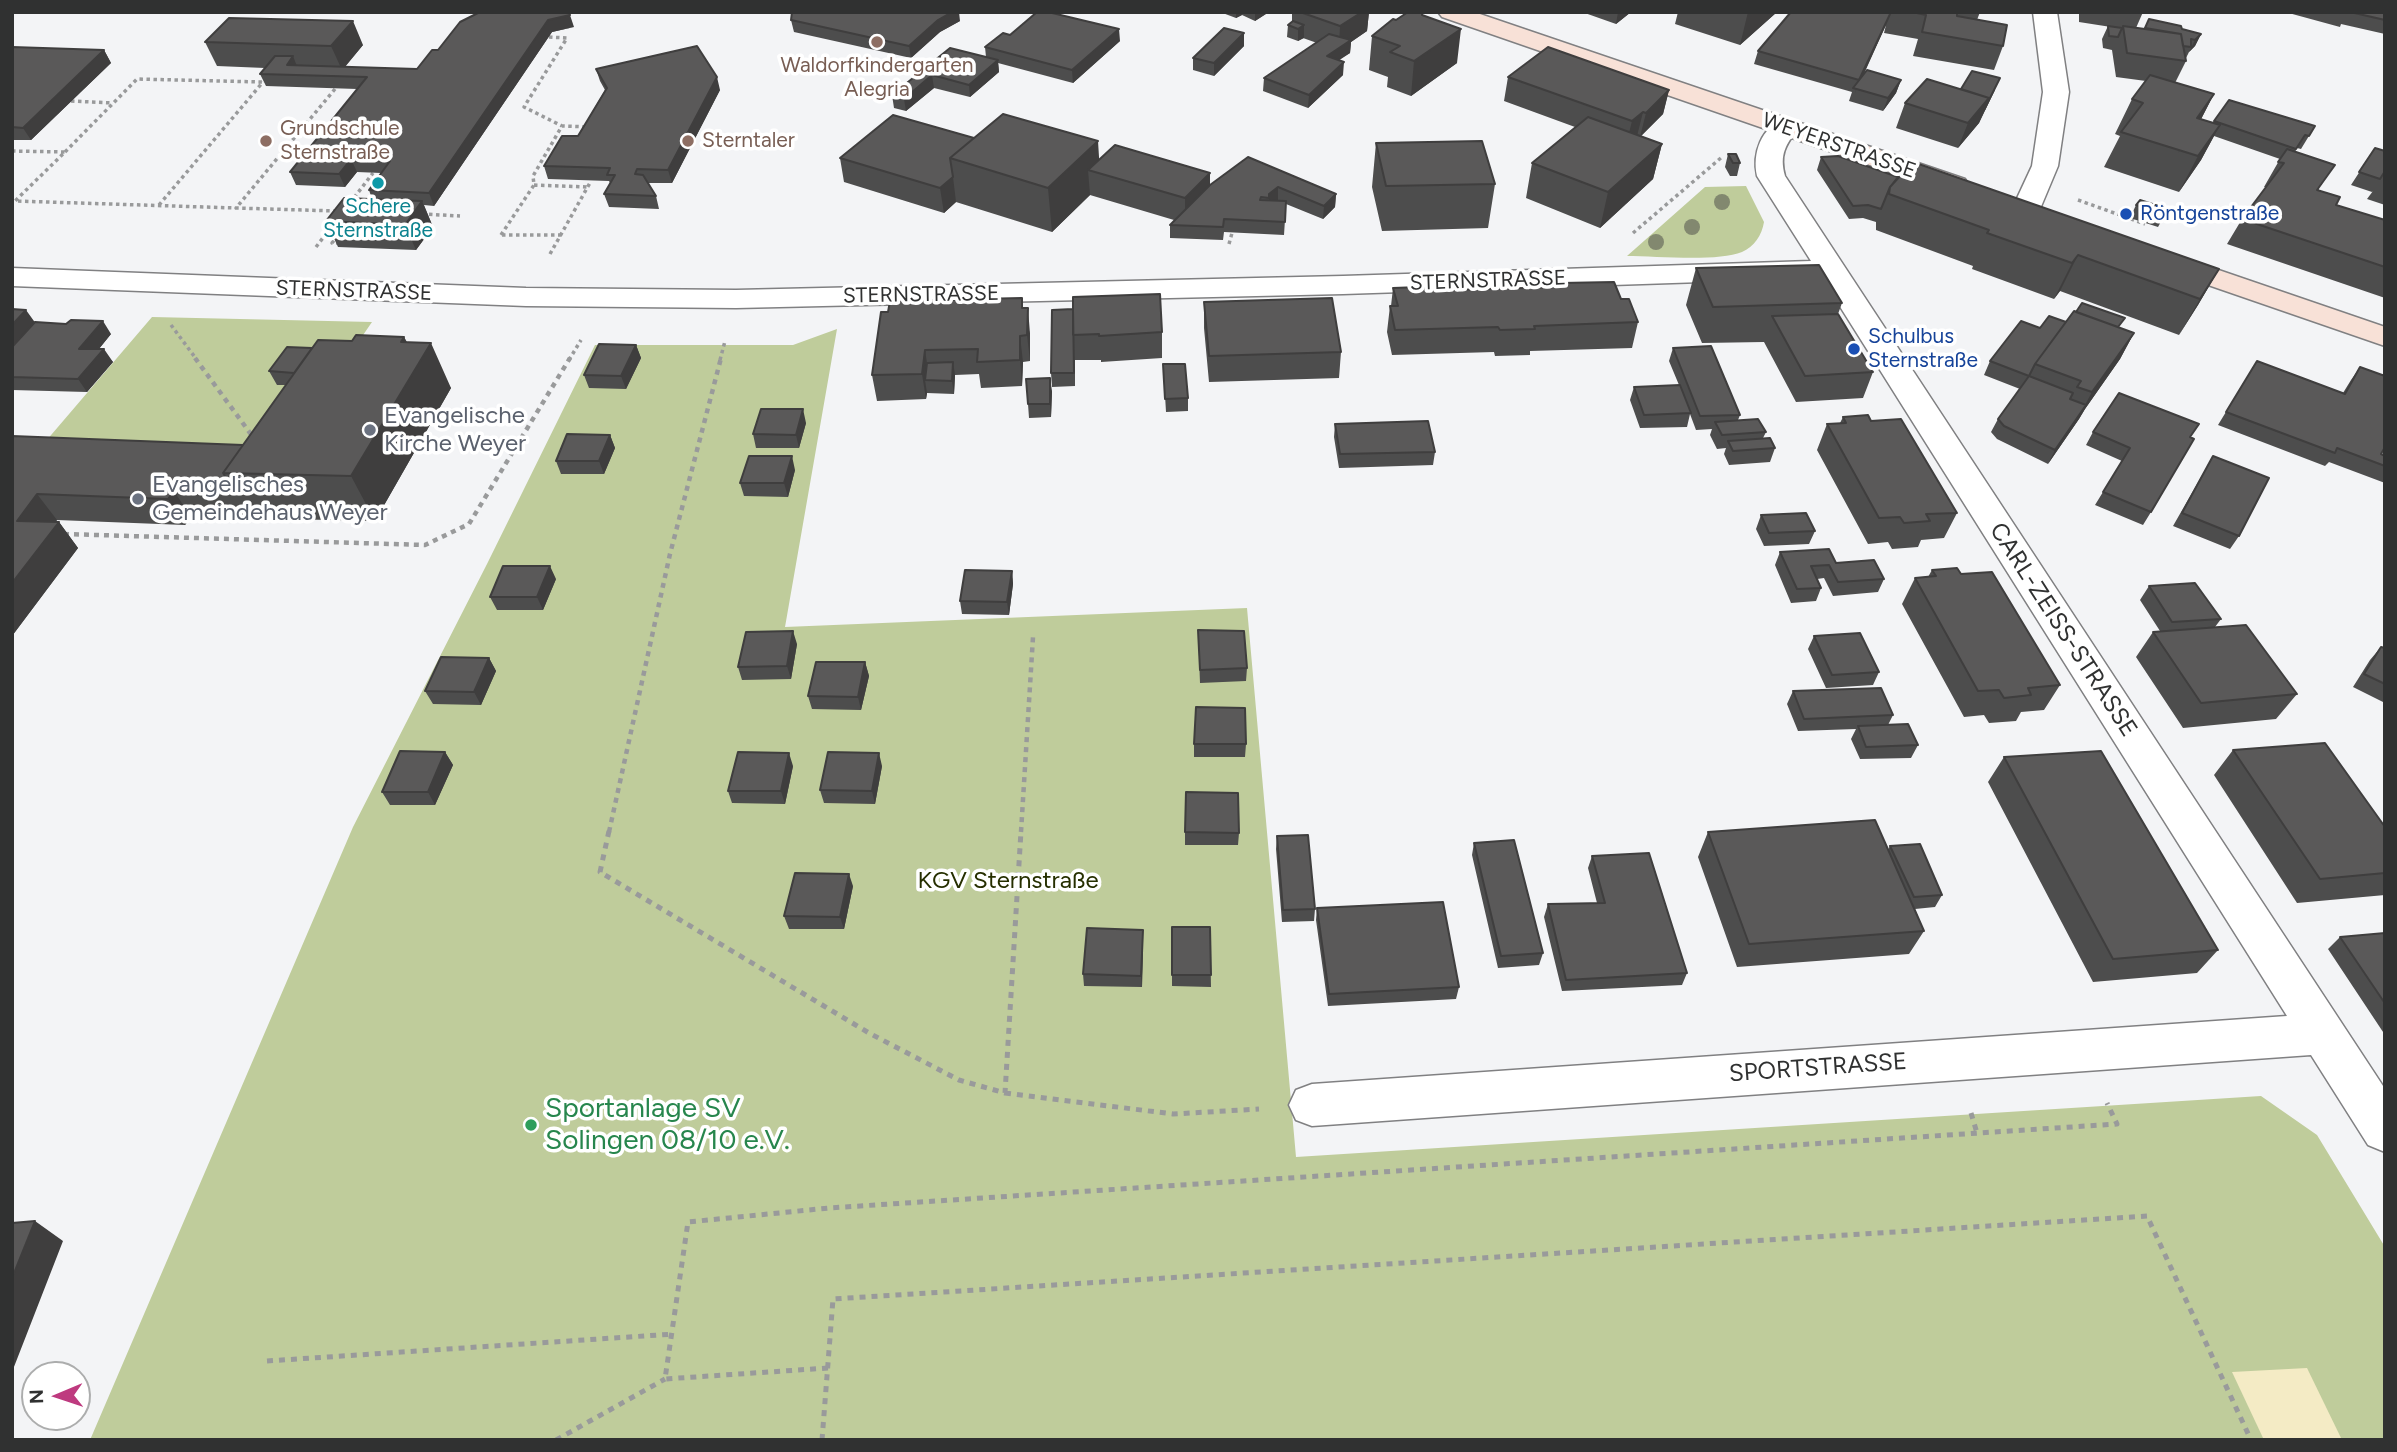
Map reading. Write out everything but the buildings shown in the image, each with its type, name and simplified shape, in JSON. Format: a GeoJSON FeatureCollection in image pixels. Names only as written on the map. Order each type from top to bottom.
{"type":"FeatureCollection","features":[{"type":"Feature","properties":{"kind":"main road","name":"WEYERSTRASSE"},"geometry":{"type":"LineString","coordinates":[[1450,12],[1974,192]]}},
{"type":"Feature","properties":{"kind":"main road"},"geometry":{"type":"LineString","coordinates":[[2136,251],[2385,337]]}},
{"type":"Feature","properties":{"kind":"street"},"geometry":{"type":"LineString","coordinates":[[2026,209],[2045,166],[2056,92],[2045,12]]}},
{"type":"Feature","properties":{"kind":"street","name":"CARL-ZEISS-STRASSE"},"geometry":{"type":"LineString","coordinates":[[1785,128],[1770,144],[1767,164],[1771,176],[2385,1130]]}},
{"type":"Feature","properties":{"kind":"street","name":"STERNSTRASSE"},"geometry":{"type":"LineString","coordinates":[[12,277],[526,297],[736,299],[1830,270]]}},
{"type":"Feature","properties":{"kind":"street","name":"SPORTSTRASSE"},"geometry":{"type":"LineString","coordinates":[[1312,1105],[2324,1034]]}},
{"type":"Feature","properties":{"kind":"path"},"geometry":{"type":"LineString","coordinates":[[548,37],[568,38],[524,107],[562,126],[594,128]]}},
{"type":"Feature","properties":{"kind":"path"},"geometry":{"type":"LineString","coordinates":[[158,206],[263,82],[137,79],[15,201],[158,206],[344,211],[373,173]]}},
{"type":"Feature","properties":{"kind":"path"},"geometry":{"type":"LineString","coordinates":[[236,208],[335,89]]}},
{"type":"Feature","properties":{"kind":"path"},"geometry":{"type":"LineString","coordinates":[[71,101],[114,103]]}},
{"type":"Feature","properties":{"kind":"path"},"geometry":{"type":"LineString","coordinates":[[562,126],[533,176],[534,185],[501,235],[562,235]]}},
{"type":"Feature","properties":{"kind":"path"},"geometry":{"type":"LineString","coordinates":[[12,151],[65,152]]}},
{"type":"Feature","properties":{"kind":"path"},"geometry":{"type":"LineString","coordinates":[[1631,234],[1723,155]]}},
{"type":"Feature","properties":{"kind":"path"},"geometry":{"type":"LineString","coordinates":[[526,297],[591,181]]}},
{"type":"Feature","properties":{"kind":"path"},"geometry":{"type":"LineString","coordinates":[[534,185],[587,187]]}},
{"type":"Feature","properties":{"kind":"path"},"geometry":{"type":"LineString","coordinates":[[420,214],[460,216]]}},
{"type":"Feature","properties":{"kind":"path"},"geometry":{"type":"LineString","coordinates":[[283,289],[336,221]]}},
{"type":"Feature","properties":{"kind":"path"},"geometry":{"type":"LineString","coordinates":[[339,233],[332,243],[340,243]]}},
{"type":"Feature","properties":{"kind":"path"},"geometry":{"type":"LineString","coordinates":[[190,285],[166,317],[259,446]]}},
{"type":"Feature","properties":{"kind":"path"},"geometry":{"type":"LineString","coordinates":[[60,534],[425,545],[469,524],[605,299]]}},
{"type":"Feature","properties":{"kind":"path"},"geometry":{"type":"LineString","coordinates":[[736,299],[670,554],[600,872],[869,1032],[959,1080],[1005,1093],[1173,1114],[1312,1105]]}},
{"type":"Feature","properties":{"kind":"path"},"geometry":{"type":"LineString","coordinates":[[1005,1093],[1033,637]]}},
{"type":"Feature","properties":{"kind":"path"},"geometry":{"type":"LineString","coordinates":[[666,1379],[688,1222],[857,1206],[2117,1124],[2108,1105]]}},
{"type":"Feature","properties":{"kind":"path"},"geometry":{"type":"LineString","coordinates":[[1972,1115],[1977,1133]]}},
{"type":"Feature","properties":{"kind":"path"},"geometry":{"type":"LineString","coordinates":[[822,1440],[833,1299],[2147,1216],[2251,1440]]}},
{"type":"Feature","properties":{"kind":"path"},"geometry":{"type":"LineString","coordinates":[[267,1361],[674,1334]]}},
{"type":"Feature","properties":{"kind":"path"},"geometry":{"type":"LineString","coordinates":[[556,1440],[666,1379],[828,1368]]}},
{"type":"Feature","properties":{"kind":"green space"},"geometry":{"type":"Polygon","coordinates":[[[1746,186],[1764,222],[1757,240],[1746,250],[1731,255],[1703,258],[1627,256],[1705,187],[1746,186]]]}},
{"type":"Feature","properties":{"kind":"green space"},"geometry":{"type":"Polygon","coordinates":[[[152,317],[372,322],[335,376],[241,471],[28,462],[152,317]]]}},
{"type":"Feature","properties":{"kind":"green space","name":"Sportanlage SV Solingen 08/10 e.V."},"geometry":{"type":"Polygon","coordinates":[[[837,329],[785,627],[1247,608],[1296,1157],[2261,1096],[2317,1135],[2385,1247],[2385,1440],[90,1440],[353,827],[595,345],[793,345],[837,329]]]}},
{"type":"Feature","properties":{"kind":"sand"},"geometry":{"type":"Polygon","coordinates":[[[2307,1368],[2342,1440],[2264,1440],[2232,1372],[2307,1368]]]}},
{"type":"Feature","properties":{"kind":"place","name":"Waldorfkindergarten Alegria"},"geometry":{"type":"Point","coordinates":[877,42]}},
{"type":"Feature","properties":{"kind":"place","name":"Grundschule Sternstraße"},"geometry":{"type":"Point","coordinates":[266,141]}},
{"type":"Feature","properties":{"kind":"place","name":"Sterntaler"},"geometry":{"type":"Point","coordinates":[688,141]}},
{"type":"Feature","properties":{"kind":"place","name":"Schere Sternstraße"},"geometry":{"type":"Point","coordinates":[378,183]}},
{"type":"Feature","properties":{"kind":"place","name":"Röntgenstraße"},"geometry":{"type":"Point","coordinates":[2126,214]}},
{"type":"Feature","properties":{"kind":"place","name":"Schulbus Sternstraße"},"geometry":{"type":"Point","coordinates":[1854,349]}},
{"type":"Feature","properties":{"kind":"place","name":"Evangelische Kirche Weyer"},"geometry":{"type":"Point","coordinates":[370,430]}},
{"type":"Feature","properties":{"kind":"place","name":"Evangelisches Gemeindehaus Weyer"},"geometry":{"type":"Point","coordinates":[138,499]}},
{"type":"Feature","properties":{"kind":"place","name":"Sportanlage SV Solingen 08/10 e.V."},"geometry":{"type":"Point","coordinates":[531,1125]}},
{"type":"Feature","properties":{"kind":"park label","name":"KGV Sternstraße"},"geometry":{"type":"Point","coordinates":[1008,881]}}]}
